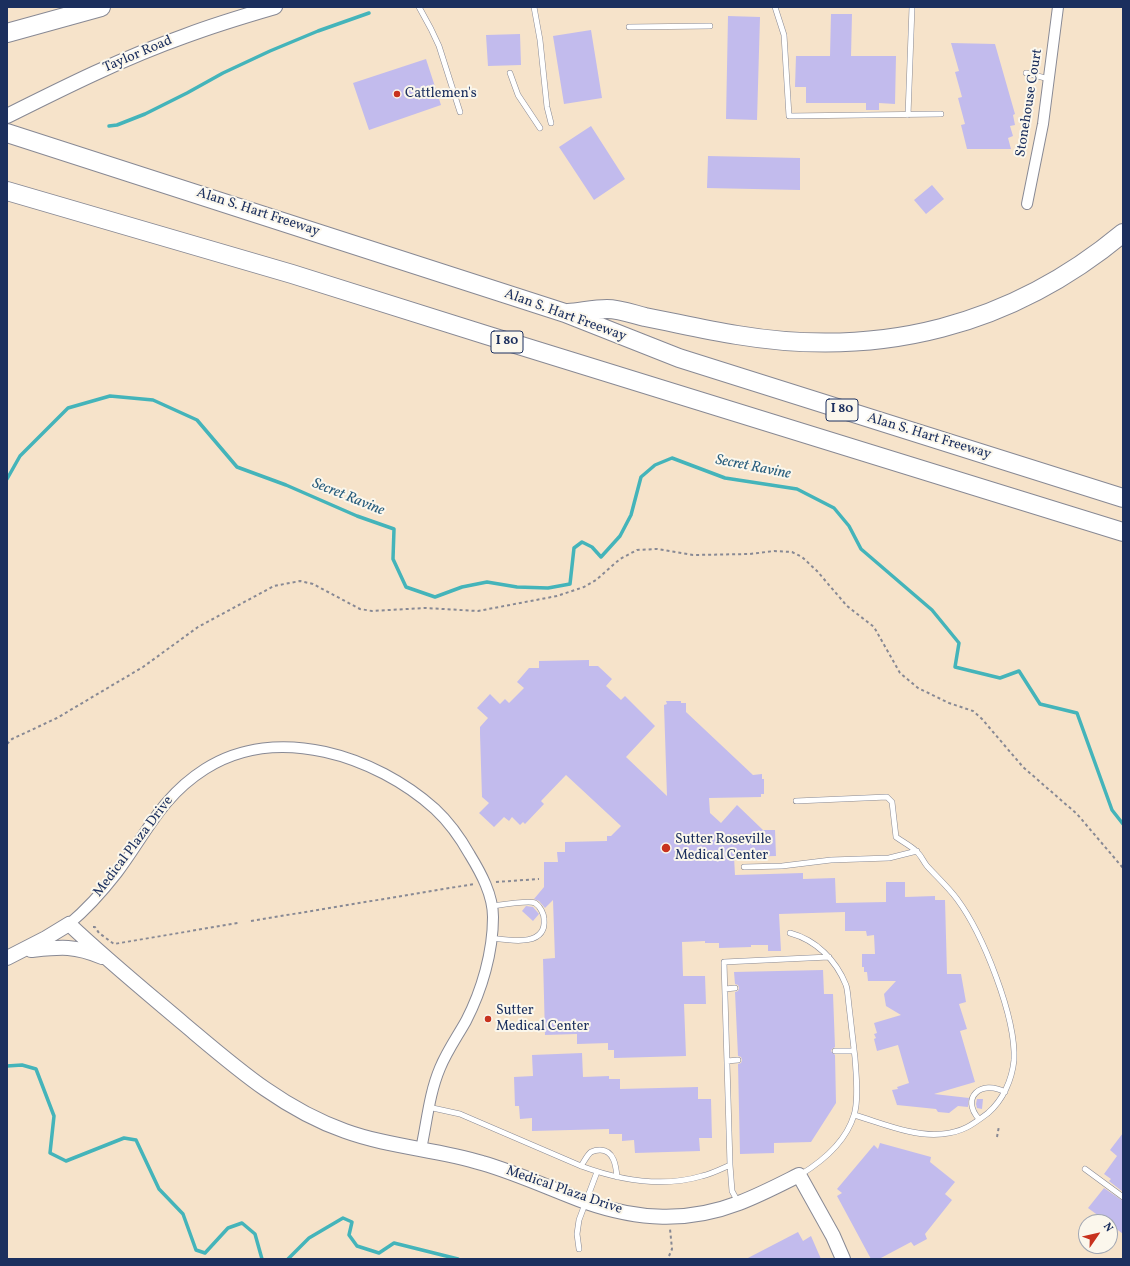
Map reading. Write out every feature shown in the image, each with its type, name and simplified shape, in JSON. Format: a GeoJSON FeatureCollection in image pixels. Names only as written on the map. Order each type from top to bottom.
{"type":"FeatureCollection","features":[{"type":"Feature","properties":{"kind":"highway"},"geometry":{"type":"LineString","coordinates":[[7,33],[101,7]]}},
{"type":"Feature","properties":{"kind":"highway","name":"Alan S. Hart Freeway"},"geometry":{"type":"LineString","coordinates":[[7,133],[565,313],[679,358],[1123,498]]}},
{"type":"Feature","properties":{"kind":"highway","name":"I 80"},"geometry":{"type":"LineString","coordinates":[[7,191],[292,274],[1123,532]]}},
{"type":"Feature","properties":{"kind":"highway"},"geometry":{"type":"LineString","coordinates":[[565,313],[608,308],[713,332],[763,340],[802,343],[874,341],[916,334],[944,327],[984,315],[1015,302],[1057,280],[1090,259],[1123,233]]}},
{"type":"Feature","properties":{"kind":"street","name":"Taylor Road"},"geometry":{"type":"LineString","coordinates":[[7,116],[58,90],[129,58],[184,36],[274,7]]}},
{"type":"Feature","properties":{"kind":"street","name":"Stonehouse Court"},"geometry":{"type":"LineString","coordinates":[[1027,204],[1043,124],[1058,7]]}},
{"type":"Feature","properties":{"kind":"street","name":"Medical Plaza Drive"},"geometry":{"type":"LineString","coordinates":[[7,958],[46,938],[69,924],[86,908],[117,874],[159,811],[179,788],[192,777],[212,765],[240,754],[259,749],[294,748],[329,753],[381,772],[424,800],[441,815],[462,841],[476,864],[485,883],[492,906],[493,916],[487,963],[475,1003],[439,1069],[431,1091],[421,1149]]}},
{"type":"Feature","properties":{"kind":"street","name":"Medical Plaza Drive"},"geometry":{"type":"LineString","coordinates":[[69,924],[238,1069],[274,1096],[296,1110],[356,1135],[481,1162],[586,1202],[638,1216],[669,1218],[696,1215],[738,1203],[799,1175]]}},
{"type":"Feature","properties":{"kind":"street"},"geometry":{"type":"LineString","coordinates":[[20,951],[68,947],[87,951],[112,961]]}},
{"type":"Feature","properties":{"kind":"street"},"geometry":{"type":"LineString","coordinates":[[799,1175],[833,1236],[843,1259]]}},
{"type":"Feature","properties":{"kind":"lane"},"geometry":{"type":"LineString","coordinates":[[419,7],[432,29],[439,46],[460,112]]}},
{"type":"Feature","properties":{"kind":"lane"},"geometry":{"type":"LineString","coordinates":[[534,7],[540,40],[547,107],[551,123]]}},
{"type":"Feature","properties":{"kind":"lane"},"geometry":{"type":"LineString","coordinates":[[775,7],[784,35],[789,116],[941,114]]}},
{"type":"Feature","properties":{"kind":"lane"},"geometry":{"type":"LineString","coordinates":[[908,115],[912,7]]}},
{"type":"Feature","properties":{"kind":"lane"},"geometry":{"type":"LineString","coordinates":[[629,27],[710,26]]}},
{"type":"Feature","properties":{"kind":"lane"},"geometry":{"type":"LineString","coordinates":[[1026,72],[1049,79]]}},
{"type":"Feature","properties":{"kind":"lane"},"geometry":{"type":"LineString","coordinates":[[510,73],[518,95],[540,128]]}},
{"type":"Feature","properties":{"kind":"lane"},"geometry":{"type":"LineString","coordinates":[[796,801],[887,797],[892,802],[896,837],[917,851],[925,864],[947,886],[958,900],[978,936],[996,977],[1003,998],[1013,1042],[1014,1060],[1011,1077],[1005,1092],[994,1108],[971,1126],[959,1131],[941,1135],[917,1133],[854,1115]]}},
{"type":"Feature","properties":{"kind":"lane"},"geometry":{"type":"LineString","coordinates":[[744,867],[782,866],[831,860],[889,858],[917,851]]}},
{"type":"Feature","properties":{"kind":"lane"},"geometry":{"type":"LineString","coordinates":[[491,938],[519,942],[539,935],[544,928],[544,915],[535,903],[528,902],[492,906]]}},
{"type":"Feature","properties":{"kind":"lane"},"geometry":{"type":"LineString","coordinates":[[790,933],[798,935],[820,948],[835,964],[846,986],[856,1077],[854,1115],[838,1145],[812,1168],[799,1175]]}},
{"type":"Feature","properties":{"kind":"lane"},"geometry":{"type":"LineString","coordinates":[[738,1203],[732,1191],[730,1165],[724,962],[829,957]]}},
{"type":"Feature","properties":{"kind":"lane"},"geometry":{"type":"LineString","coordinates":[[725,989],[735,988]]}},
{"type":"Feature","properties":{"kind":"lane"},"geometry":{"type":"LineString","coordinates":[[835,1051],[854,1051]]}},
{"type":"Feature","properties":{"kind":"lane"},"geometry":{"type":"LineString","coordinates":[[727,1061],[738,1060]]}},
{"type":"Feature","properties":{"kind":"lane"},"geometry":{"type":"LineString","coordinates":[[979,1119],[973,1110],[971,1102],[973,1096],[978,1091],[986,1087],[998,1088],[1005,1092]]}},
{"type":"Feature","properties":{"kind":"lane"},"geometry":{"type":"LineString","coordinates":[[428,1107],[460,1114],[581,1166],[617,1177],[668,1182],[702,1176],[730,1165]]}},
{"type":"Feature","properties":{"kind":"lane"},"geometry":{"type":"LineString","coordinates":[[581,1166],[591,1152],[598,1150],[605,1151],[610,1153],[616,1163],[617,1177]]}},
{"type":"Feature","properties":{"kind":"lane"},"geometry":{"type":"LineString","coordinates":[[1085,1169],[1123,1197]]}},
{"type":"Feature","properties":{"kind":"lane"},"geometry":{"type":"LineString","coordinates":[[579,1249],[577,1234],[579,1220],[597,1172]]}},
{"type":"Feature","properties":{"kind":"path"},"geometry":{"type":"LineString","coordinates":[[7,744],[12,739],[57,718],[143,667],[198,627],[274,586],[300,581],[313,584],[360,609],[372,611],[425,608],[478,611],[556,596],[584,587],[596,580],[620,559],[637,550],[657,549],[693,555],[750,554],[774,551],[792,552],[802,557],[817,571],[847,606],[874,627],[900,673],[918,688],[949,703],[973,712],[982,719],[1023,767],[1076,814],[1123,868]]}},
{"type":"Feature","properties":{"kind":"path"},"geometry":{"type":"LineString","coordinates":[[251,921],[464,885],[539,879]]}},
{"type":"Feature","properties":{"kind":"path"},"geometry":{"type":"LineString","coordinates":[[93,927],[96,927],[99,933],[114,944],[238,923]]}},
{"type":"Feature","properties":{"kind":"path"},"geometry":{"type":"LineString","coordinates":[[997,1137],[999,1126]]}},
{"type":"Feature","properties":{"kind":"path"},"geometry":{"type":"LineString","coordinates":[[669,1218],[672,1249],[670,1256]]}},
{"type":"Feature","properties":{"kind":"building"},"geometry":{"type":"Polygon","coordinates":[[[831,14],[852,14],[851,56],[896,56],[895,104],[879,103],[879,110],[866,110],[866,103],[806,103],[806,87],[795,87],[796,56],[830,56],[831,14]]]}},
{"type":"Feature","properties":{"kind":"building"},"geometry":{"type":"Polygon","coordinates":[[[728,16],[760,17],[757,120],[726,119],[728,16]]]}},
{"type":"Feature","properties":{"kind":"building"},"geometry":{"type":"Polygon","coordinates":[[[591,30],[602,98],[564,104],[553,36],[591,30]]]}},
{"type":"Feature","properties":{"kind":"building"},"geometry":{"type":"Polygon","coordinates":[[[520,34],[521,65],[488,66],[486,35],[520,34]]]}},
{"type":"Feature","properties":{"kind":"building"},"geometry":{"type":"Polygon","coordinates":[[[951,43],[995,44],[1015,114],[1013,115],[1015,125],[1010,126],[1013,136],[1008,138],[1011,149],[967,149],[961,125],[965,124],[958,98],[962,97],[955,72],[959,71],[951,43]]]}},
{"type":"Feature","properties":{"kind":"building","name":"Cattlemen's"},"geometry":{"type":"Polygon","coordinates":[[[426,59],[441,105],[369,130],[353,83],[426,59]]]}},
{"type":"Feature","properties":{"kind":"building"},"geometry":{"type":"Polygon","coordinates":[[[591,126],[625,179],[594,200],[559,147],[591,126]]]}},
{"type":"Feature","properties":{"kind":"building"},"geometry":{"type":"Polygon","coordinates":[[[708,156],[800,158],[800,190],[707,188],[708,156]]]}},
{"type":"Feature","properties":{"kind":"building"},"geometry":{"type":"Polygon","coordinates":[[[932,185],[944,199],[926,214],[914,200],[932,185]]]}},
{"type":"Feature","properties":{"kind":"building"},"geometry":{"type":"Polygon","coordinates":[[[589,660],[589,666],[598,666],[612,679],[606,686],[621,700],[625,696],[655,726],[626,757],[667,796],[664,705],[667,704],[666,701],[681,701],[681,703],[686,703],[686,712],[753,775],[762,774],[762,779],[764,779],[764,794],[761,794],[761,797],[709,798],[710,813],[721,823],[737,805],[763,830],[775,830],[776,856],[734,857],[735,875],[803,873],[803,879],[835,878],[836,903],[886,902],[886,882],[905,882],[905,897],[935,896],[935,900],[945,900],[947,974],[961,974],[966,1002],[959,1004],[967,1029],[960,1031],[975,1082],[934,1094],[969,1098],[968,1107],[958,1106],[949,1113],[938,1112],[936,1109],[897,1105],[892,1090],[898,1089],[897,1087],[909,1083],[898,1045],[877,1051],[874,1039],[876,1038],[874,1034],[877,1033],[874,1023],[901,1015],[886,1006],[884,994],[896,981],[868,981],[867,972],[864,972],[864,967],[862,967],[862,954],[875,954],[874,935],[867,936],[866,931],[845,931],[845,912],[779,914],[781,951],[768,951],[768,945],[719,948],[719,943],[705,943],[705,941],[682,942],[683,976],[705,976],[706,1004],[684,1004],[686,1056],[614,1058],[614,1050],[608,1050],[608,1043],[577,1044],[577,1034],[545,1035],[543,959],[555,958],[553,900],[545,908],[539,901],[534,899],[544,887],[544,862],[558,862],[557,852],[565,852],[565,842],[607,841],[607,836],[611,836],[621,826],[566,775],[541,801],[544,804],[525,824],[523,822],[520,825],[512,817],[509,821],[504,817],[494,827],[479,813],[489,803],[482,797],[480,734],[480,727],[488,718],[477,708],[490,694],[500,704],[505,699],[509,703],[524,688],[517,682],[529,668],[539,668],[539,661],[589,660]]]}},
{"type":"Feature","properties":{"kind":"building"},"geometry":{"type":"Polygon","coordinates":[[[526,906],[533,907],[539,914],[533,921],[522,911],[526,906]]]}},
{"type":"Feature","properties":{"kind":"building"},"geometry":{"type":"Polygon","coordinates":[[[823,970],[824,994],[833,994],[835,1047],[831,1051],[835,1055],[836,1103],[811,1142],[774,1143],[774,1153],[740,1154],[738,1064],[741,1063],[742,1060],[741,1057],[738,1056],[735,992],[738,991],[739,988],[738,985],[735,984],[734,972],[823,970]]]}},
{"type":"Feature","properties":{"kind":"building"},"geometry":{"type":"Polygon","coordinates":[[[582,1053],[583,1077],[609,1076],[609,1079],[620,1079],[620,1089],[698,1087],[698,1099],[711,1099],[712,1138],[699,1138],[700,1151],[635,1153],[634,1140],[622,1141],[622,1134],[609,1134],[609,1129],[532,1131],[532,1118],[520,1119],[519,1106],[515,1106],[514,1077],[533,1076],[532,1055],[582,1053]]]}},
{"type":"Feature","properties":{"kind":"building"},"geometry":{"type":"Polygon","coordinates":[[[977,1099],[983,1099],[982,1109],[977,1108],[977,1099]]]}},
{"type":"Feature","properties":{"kind":"building"},"geometry":{"type":"Polygon","coordinates":[[[1123,1133],[1123,1192],[1109,1181],[1111,1179],[1104,1174],[1117,1156],[1110,1150],[1123,1133]]]}},
{"type":"Feature","properties":{"kind":"building"},"geometry":{"type":"Polygon","coordinates":[[[880,1143],[931,1157],[930,1162],[955,1182],[945,1194],[952,1200],[925,1234],[927,1239],[914,1246],[911,1242],[879,1259],[871,1259],[837,1196],[842,1193],[837,1189],[874,1145],[878,1149],[880,1143]]]}},
{"type":"Feature","properties":{"kind":"building"},"geometry":{"type":"Polygon","coordinates":[[[1104,1188],[1123,1201],[1123,1234],[1118,1230],[1118,1214],[1096,1214],[1088,1208],[1104,1188]]]}},
{"type":"Feature","properties":{"kind":"building"},"geometry":{"type":"Polygon","coordinates":[[[798,1232],[803,1241],[811,1236],[821,1259],[746,1259],[798,1232]]]}},
{"type":"Feature","properties":{"kind":"waterway"},"geometry":{"type":"LineString","coordinates":[[109,126],[117,125],[145,114],[223,73],[270,51],[318,31],[369,13]]}},
{"type":"Feature","properties":{"kind":"waterway","name":"Secret Ravine"},"geometry":{"type":"LineString","coordinates":[[7,479],[20,456],[68,408],[110,396],[153,400],[197,420],[237,467],[286,485],[357,516],[394,529],[393,559],[406,587],[435,597],[462,587],[487,582],[517,587],[548,588],[570,584],[574,548],[582,542],[592,547],[601,557],[620,536],[631,515],[641,477],[655,465],[672,458],[725,478],[797,489],[834,508],[849,526],[861,549],[932,610],[959,643],[955,667],[1000,678],[1019,671],[1040,704],[1077,713],[1112,810],[1123,824]]}},
{"type":"Feature","properties":{"kind":"waterway"},"geometry":{"type":"LineString","coordinates":[[7,1066],[22,1065],[36,1069],[54,1116],[50,1153],[66,1161],[124,1138],[136,1140],[159,1189],[183,1214],[196,1250],[205,1253],[228,1228],[242,1223],[255,1234],[262,1259]]}},
{"type":"Feature","properties":{"kind":"waterway"},"geometry":{"type":"LineString","coordinates":[[288,1259],[309,1238],[343,1218],[352,1222],[349,1235],[357,1246],[379,1253],[394,1243],[458,1259]]}},
{"type":"Feature","properties":{"kind":"place","name":"Cattlemen's"},"geometry":{"type":"Point","coordinates":[397,94]}},
{"type":"Feature","properties":{"kind":"place","name":"Sutter Roseville Medical Center"},"geometry":{"type":"Point","coordinates":[666,848]}},
{"type":"Feature","properties":{"kind":"place","name":"Sutter Medical Center"},"geometry":{"type":"Point","coordinates":[488,1019]}}]}
